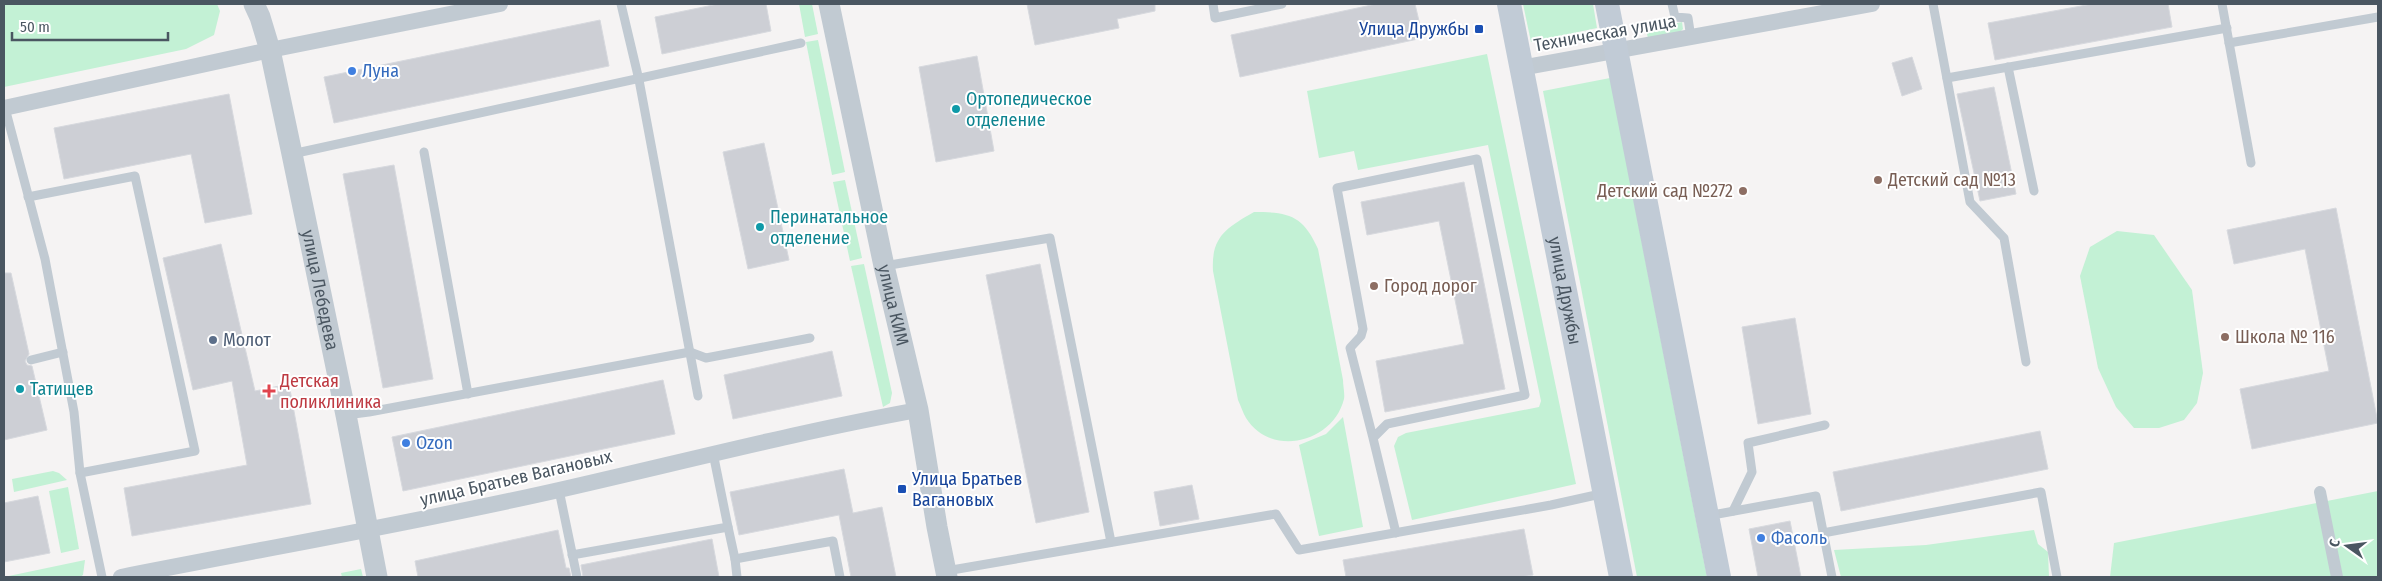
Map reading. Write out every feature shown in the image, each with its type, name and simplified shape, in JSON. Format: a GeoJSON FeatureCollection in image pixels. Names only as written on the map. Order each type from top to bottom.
{"type":"FeatureCollection","features":[{"type":"Feature","properties":{"kind":"main road","name":"улица Дружбы"},"geometry":{"type":"LineString","coordinates":[[1509,4],[1621,577]]}},
{"type":"Feature","properties":{"kind":"main road"},"geometry":{"type":"LineString","coordinates":[[1607,4],[1719,577]]}},
{"type":"Feature","properties":{"kind":"street","name":"улица Лебедева"},"geometry":{"type":"LineString","coordinates":[[254,4],[270,50],[346,415],[377,577]]}},
{"type":"Feature","properties":{"kind":"street"},"geometry":{"type":"LineString","coordinates":[[4,108],[270,50],[500,4]]}},
{"type":"Feature","properties":{"kind":"street","name":"улица КИМ"},"geometry":{"type":"LineString","coordinates":[[829,4],[884,266],[918,410],[947,574]]}},
{"type":"Feature","properties":{"kind":"street","name":"Техническая улица"},"geometry":{"type":"LineString","coordinates":[[1522,68],[1872,4]]}},
{"type":"Feature","properties":{"kind":"street","name":"улица Братьев Вагановых"},"geometry":{"type":"LineString","coordinates":[[121,577],[368,528],[404,523],[559,490],[713,453],[918,410]]}},
{"type":"Feature","properties":{"kind":"street"},"geometry":{"type":"LineString","coordinates":[[2320,492],[2337,577]]}},
{"type":"Feature","properties":{"kind":"lane"},"geometry":{"type":"LineString","coordinates":[[621,4],[639,80],[698,396]]}},
{"type":"Feature","properties":{"kind":"lane"},"geometry":{"type":"LineString","coordinates":[[1212,4],[1215,18],[1282,4]]}},
{"type":"Feature","properties":{"kind":"lane"},"geometry":{"type":"LineString","coordinates":[[1672,4],[1675,17],[1688,18],[1691,38]]}},
{"type":"Feature","properties":{"kind":"lane"},"geometry":{"type":"LineString","coordinates":[[1933,4],[1970,202],[2004,238],[2026,362]]}},
{"type":"Feature","properties":{"kind":"lane"},"geometry":{"type":"LineString","coordinates":[[2222,4],[2251,163]]}},
{"type":"Feature","properties":{"kind":"lane"},"geometry":{"type":"LineString","coordinates":[[2229,44],[2378,17]]}},
{"type":"Feature","properties":{"kind":"lane"},"geometry":{"type":"LineString","coordinates":[[1947,78],[2227,28]]}},
{"type":"Feature","properties":{"kind":"lane"},"geometry":{"type":"LineString","coordinates":[[292,154],[639,80],[801,43]]}},
{"type":"Feature","properties":{"kind":"lane"},"geometry":{"type":"LineString","coordinates":[[2008,67],[2034,191]]}},
{"type":"Feature","properties":{"kind":"lane"},"geometry":{"type":"LineString","coordinates":[[4,108],[45,259],[74,412],[80,473],[102,577]]}},
{"type":"Feature","properties":{"kind":"lane"},"geometry":{"type":"LineString","coordinates":[[424,152],[468,394]]}},
{"type":"Feature","properties":{"kind":"lane"},"geometry":{"type":"LineString","coordinates":[[1373,438],[1387,424],[1525,395],[1477,159],[1337,188],[1363,329],[1361,336],[1350,348],[1396,533]]}},
{"type":"Feature","properties":{"kind":"lane"},"geometry":{"type":"LineString","coordinates":[[28,196],[135,176],[196,450],[80,473]]}},
{"type":"Feature","properties":{"kind":"lane"},"geometry":{"type":"LineString","coordinates":[[884,266],[1050,238],[1111,542]]}},
{"type":"Feature","properties":{"kind":"lane"},"geometry":{"type":"LineString","coordinates":[[346,415],[690,352],[706,358],[810,338]]}},
{"type":"Feature","properties":{"kind":"lane"},"geometry":{"type":"LineString","coordinates":[[31,360],[63,352]]}},
{"type":"Feature","properties":{"kind":"lane"},"geometry":{"type":"LineString","coordinates":[[1733,511],[1752,472],[1748,443],[1825,425]]}},
{"type":"Feature","properties":{"kind":"lane"},"geometry":{"type":"LineString","coordinates":[[713,453],[737,577]]}},
{"type":"Feature","properties":{"kind":"lane"},"geometry":{"type":"LineString","coordinates":[[559,490],[577,577]]}},
{"type":"Feature","properties":{"kind":"lane"},"geometry":{"type":"LineString","coordinates":[[1823,533],[2041,492],[2057,577]]}},
{"type":"Feature","properties":{"kind":"lane"},"geometry":{"type":"LineString","coordinates":[[947,574],[1111,542],[1276,514],[1299,550],[1551,506],[1605,493]]}},
{"type":"Feature","properties":{"kind":"lane"},"geometry":{"type":"LineString","coordinates":[[1707,516],[1816,496],[1832,577]]}},
{"type":"Feature","properties":{"kind":"lane"},"geometry":{"type":"LineString","coordinates":[[572,555],[728,527]]}},
{"type":"Feature","properties":{"kind":"lane"},"geometry":{"type":"LineString","coordinates":[[735,559],[833,541],[840,577]]}},
{"type":"Feature","properties":{"kind":"green space"},"geometry":{"type":"Polygon","coordinates":[[[4,4],[217,4],[220,11],[214,35],[186,49],[4,87],[4,4]]]}},
{"type":"Feature","properties":{"kind":"green space"},"geometry":{"type":"Polygon","coordinates":[[[799,4],[812,4],[818,34],[805,37],[799,4]]]}},
{"type":"Feature","properties":{"kind":"green space"},"geometry":{"type":"Polygon","coordinates":[[[1523,4],[1593,4],[1597,28],[1531,42],[1523,4]]]}},
{"type":"Feature","properties":{"kind":"green space"},"geometry":{"type":"Polygon","coordinates":[[[1682,22],[1683,29],[1680,32],[1648,38],[1646,30],[1682,22]]]}},
{"type":"Feature","properties":{"kind":"green space"},"geometry":{"type":"Polygon","coordinates":[[[818,40],[845,172],[832,175],[806,42],[818,40]]]}},
{"type":"Feature","properties":{"kind":"green space"},"geometry":{"type":"Polygon","coordinates":[[[1487,54],[1576,484],[1412,520],[1394,446],[1398,437],[1406,433],[1539,407],[1541,401],[1488,145],[1358,170],[1354,151],[1319,158],[1307,91],[1487,54]]]}},
{"type":"Feature","properties":{"kind":"green space"},"geometry":{"type":"Polygon","coordinates":[[[1610,78],[1707,577],[1637,577],[1543,91],[1610,78]]]}},
{"type":"Feature","properties":{"kind":"green space"},"geometry":{"type":"Polygon","coordinates":[[[845,180],[862,258],[850,261],[833,182],[845,180]]]}},
{"type":"Feature","properties":{"kind":"green space"},"geometry":{"type":"Polygon","coordinates":[[[1254,212],[1277,213],[1294,218],[1307,229],[1318,249],[1343,380],[1344,399],[1338,414],[1328,426],[1315,435],[1300,440],[1285,441],[1270,438],[1257,430],[1246,418],[1238,400],[1213,271],[1213,259],[1222,235],[1236,223],[1254,212]]]}},
{"type":"Feature","properties":{"kind":"green space"},"geometry":{"type":"Polygon","coordinates":[[[2117,231],[2154,235],[2192,290],[2203,373],[2197,403],[2184,420],[2159,428],[2134,428],[2116,407],[2098,368],[2080,276],[2090,247],[2117,231]]]}},
{"type":"Feature","properties":{"kind":"green space"},"geometry":{"type":"Polygon","coordinates":[[[864,264],[892,393],[890,403],[883,407],[851,266],[864,264]]]}},
{"type":"Feature","properties":{"kind":"green space"},"geometry":{"type":"Polygon","coordinates":[[[1343,417],[1363,527],[1319,536],[1299,445],[1326,434],[1343,417]]]}},
{"type":"Feature","properties":{"kind":"green space"},"geometry":{"type":"Polygon","coordinates":[[[53,471],[59,473],[67,480],[14,492],[12,479],[53,471]]]}},
{"type":"Feature","properties":{"kind":"green space"},"geometry":{"type":"Polygon","coordinates":[[[68,487],[79,549],[61,553],[49,491],[68,487]]]}},
{"type":"Feature","properties":{"kind":"green space"},"geometry":{"type":"Polygon","coordinates":[[[2378,491],[2378,577],[2110,577],[2114,543],[2378,491]]]}},
{"type":"Feature","properties":{"kind":"green space"},"geometry":{"type":"Polygon","coordinates":[[[2034,530],[2038,544],[2048,552],[2049,577],[1841,577],[1834,550],[1926,545],[2034,530]]]}},
{"type":"Feature","properties":{"kind":"green space"},"geometry":{"type":"Polygon","coordinates":[[[85,560],[83,575],[80,577],[4,577],[85,560]]]}},
{"type":"Feature","properties":{"kind":"green space"},"geometry":{"type":"Polygon","coordinates":[[[361,569],[363,577],[342,577],[341,573],[361,569]]]}},
{"type":"Feature","properties":{"kind":"building"},"geometry":{"type":"Polygon","coordinates":[[[718,4],[766,4],[771,31],[662,54],[655,17],[718,4]]]}},
{"type":"Feature","properties":{"kind":"building"},"geometry":{"type":"Polygon","coordinates":[[[1027,4],[1155,4],[1155,11],[1117,19],[1119,28],[1035,45],[1027,4]]]}},
{"type":"Feature","properties":{"kind":"building"},"geometry":{"type":"Polygon","coordinates":[[[1376,4],[1415,4],[1423,38],[1240,77],[1231,35],[1376,4]]]}},
{"type":"Feature","properties":{"kind":"building"},"geometry":{"type":"Polygon","coordinates":[[[2092,4],[2168,4],[2172,27],[1995,60],[1988,23],[2092,4]]]}},
{"type":"Feature","properties":{"kind":"building"},"geometry":{"type":"Polygon","coordinates":[[[600,20],[609,66],[334,123],[324,77],[600,20]]]}},
{"type":"Feature","properties":{"kind":"building","name":"Ортопедическое отделение"},"geometry":{"type":"Polygon","coordinates":[[[977,56],[994,151],[936,162],[919,67],[977,56]]]}},
{"type":"Feature","properties":{"kind":"building"},"geometry":{"type":"Polygon","coordinates":[[[1912,57],[1922,89],[1902,96],[1892,63],[1912,57]]]}},
{"type":"Feature","properties":{"kind":"building"},"geometry":{"type":"Polygon","coordinates":[[[1994,87],[2016,194],[1980,201],[1957,94],[1994,87]]]}},
{"type":"Feature","properties":{"kind":"building"},"geometry":{"type":"Polygon","coordinates":[[[229,94],[252,214],[205,223],[191,154],[64,179],[54,128],[229,94]]]}},
{"type":"Feature","properties":{"kind":"building","name":"Перинатальное отделение"},"geometry":{"type":"Polygon","coordinates":[[[764,143],[789,260],[748,269],[723,152],[764,143]]]}},
{"type":"Feature","properties":{"kind":"building"},"geometry":{"type":"Polygon","coordinates":[[[394,165],[433,379],[383,388],[343,174],[394,165]]]}},
{"type":"Feature","properties":{"kind":"building"},"geometry":{"type":"Polygon","coordinates":[[[1464,182],[1505,389],[1385,412],[1376,361],[1464,344],[1439,221],[1367,235],[1361,202],[1464,182]]]}},
{"type":"Feature","properties":{"kind":"building"},"geometry":{"type":"Polygon","coordinates":[[[2336,208],[2378,423],[2252,449],[2240,389],[2329,371],[2305,249],[2234,264],[2227,230],[2336,208]]]}},
{"type":"Feature","properties":{"kind":"building"},"geometry":{"type":"Polygon","coordinates":[[[221,244],[255,391],[289,384],[311,504],[132,536],[124,488],[247,465],[232,381],[193,390],[163,258],[221,244]]]}},
{"type":"Feature","properties":{"kind":"building"},"geometry":{"type":"Polygon","coordinates":[[[1040,264],[1089,512],[1036,523],[986,275],[1040,264]]]}},
{"type":"Feature","properties":{"kind":"building","name":"Татищев"},"geometry":{"type":"Polygon","coordinates":[[[4,273],[11,273],[29,354],[25,361],[27,365],[32,366],[47,430],[4,440],[4,273]]]}},
{"type":"Feature","properties":{"kind":"building"},"geometry":{"type":"Polygon","coordinates":[[[1795,318],[1811,414],[1758,424],[1742,327],[1795,318]]]}},
{"type":"Feature","properties":{"kind":"building"},"geometry":{"type":"Polygon","coordinates":[[[832,351],[842,396],[733,419],[724,375],[832,351]]]}},
{"type":"Feature","properties":{"kind":"building"},"geometry":{"type":"Polygon","coordinates":[[[663,380],[675,434],[403,491],[392,437],[663,380]]]}},
{"type":"Feature","properties":{"kind":"building"},"geometry":{"type":"Polygon","coordinates":[[[2040,431],[2048,469],[1841,511],[1833,472],[2040,431]]]}},
{"type":"Feature","properties":{"kind":"building"},"geometry":{"type":"Polygon","coordinates":[[[844,469],[853,513],[882,507],[896,577],[851,577],[839,515],[739,535],[730,492],[844,469]]]}},
{"type":"Feature","properties":{"kind":"building"},"geometry":{"type":"Polygon","coordinates":[[[1192,485],[1199,519],[1160,526],[1154,492],[1192,485]]]}},
{"type":"Feature","properties":{"kind":"building"},"geometry":{"type":"Polygon","coordinates":[[[38,496],[50,553],[4,562],[4,503],[38,496]]]}},
{"type":"Feature","properties":{"kind":"building"},"geometry":{"type":"Polygon","coordinates":[[[1790,521],[1801,577],[1758,577],[1749,529],[1790,521]]]}},
{"type":"Feature","properties":{"kind":"building"},"geometry":{"type":"Polygon","coordinates":[[[1524,529],[1533,575],[1521,577],[1346,577],[1343,560],[1524,529]]]}},
{"type":"Feature","properties":{"kind":"building"},"geometry":{"type":"Polygon","coordinates":[[[558,530],[566,568],[569,568],[571,577],[418,577],[415,561],[558,530]]]}},
{"type":"Feature","properties":{"kind":"building"},"geometry":{"type":"Polygon","coordinates":[[[712,539],[719,577],[583,577],[581,565],[712,539]]]}},
{"type":"Feature","properties":{"kind":"place","name":"Улица Дружбы"},"geometry":{"type":"Point","coordinates":[1479,29]}},
{"type":"Feature","properties":{"kind":"place","name":"Луна"},"geometry":{"type":"Point","coordinates":[352,71]}},
{"type":"Feature","properties":{"kind":"place","name":"Ортопедическое отделение"},"geometry":{"type":"Point","coordinates":[956,109]}},
{"type":"Feature","properties":{"kind":"place","name":"Детский сад №13"},"geometry":{"type":"Point","coordinates":[1878,180]}},
{"type":"Feature","properties":{"kind":"place","name":"Детский сад №272"},"geometry":{"type":"Point","coordinates":[1743,191]}},
{"type":"Feature","properties":{"kind":"place","name":"Перинатальное отделение"},"geometry":{"type":"Point","coordinates":[760,227]}},
{"type":"Feature","properties":{"kind":"place","name":"Город дорог"},"geometry":{"type":"Point","coordinates":[1374,286]}},
{"type":"Feature","properties":{"kind":"place","name":"Школа № 116"},"geometry":{"type":"Point","coordinates":[2225,337]}},
{"type":"Feature","properties":{"kind":"place","name":"Молот"},"geometry":{"type":"Point","coordinates":[213,340]}},
{"type":"Feature","properties":{"kind":"place","name":"Татищев"},"geometry":{"type":"Point","coordinates":[20,389]}},
{"type":"Feature","properties":{"kind":"place","name":"Детская поликлиника"},"geometry":{"type":"Point","coordinates":[269,391]}},
{"type":"Feature","properties":{"kind":"place","name":"Ozon"},"geometry":{"type":"Point","coordinates":[406,443]}},
{"type":"Feature","properties":{"kind":"place","name":"Улица Братьев Вагановых"},"geometry":{"type":"Point","coordinates":[902,489]}},
{"type":"Feature","properties":{"kind":"place","name":"Фасоль"},"geometry":{"type":"Point","coordinates":[1761,538]}}]}
